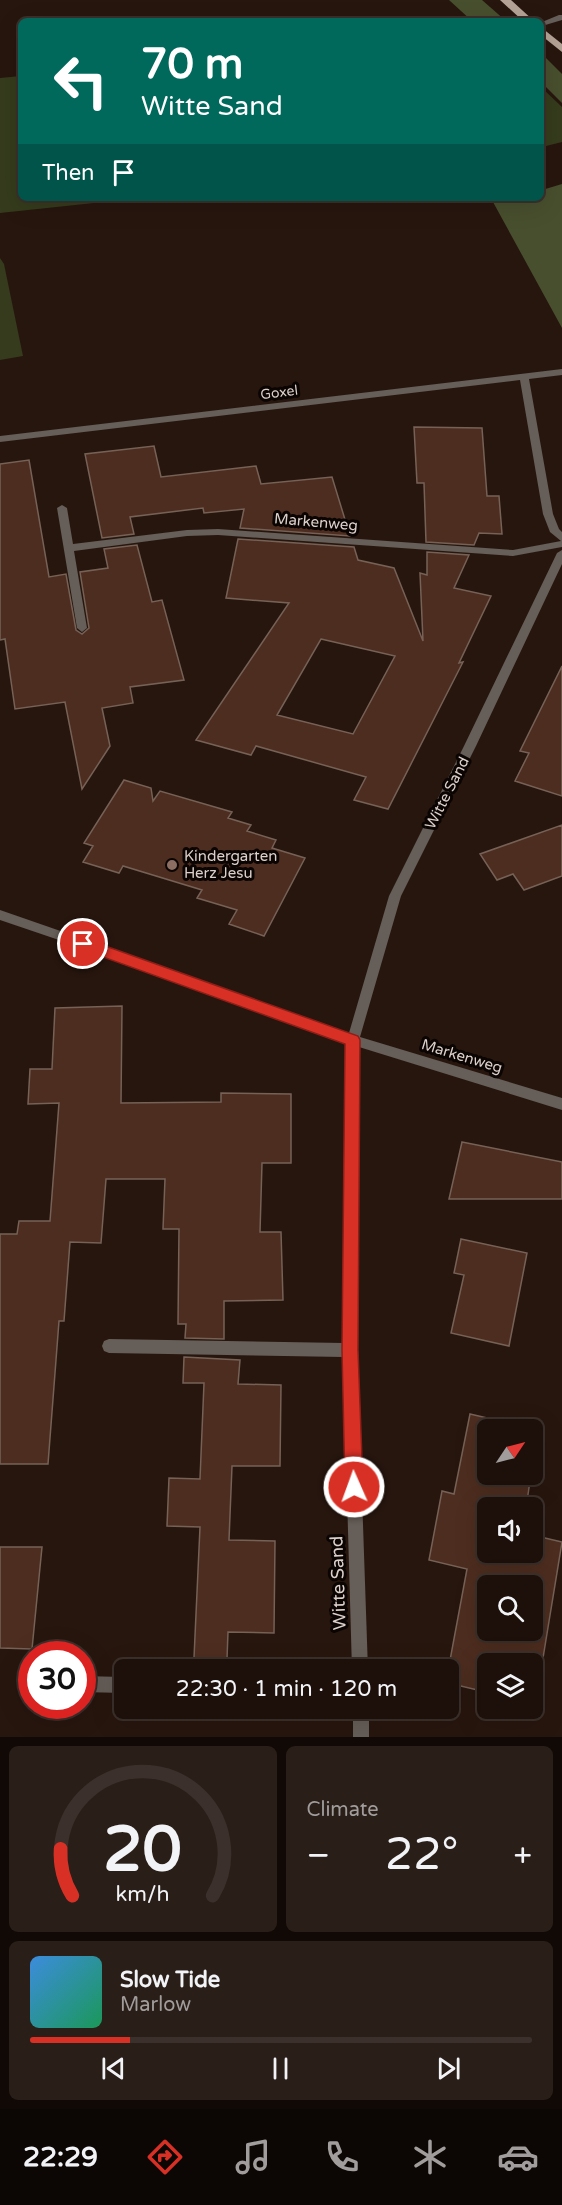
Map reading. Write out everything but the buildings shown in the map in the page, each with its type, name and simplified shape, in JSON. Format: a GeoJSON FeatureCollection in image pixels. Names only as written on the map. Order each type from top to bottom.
{"type":"FeatureCollection","features":[{"type":"Feature","properties":{"kind":"main road"},"geometry":{"type":"LineString","coordinates":[[505,0],[526,18]]}},
{"type":"Feature","properties":{"kind":"main road"},"geometry":{"type":"LineString","coordinates":[[544,33],[562,49]]}},
{"type":"Feature","properties":{"kind":"street"},"geometry":{"type":"LineString","coordinates":[[544,23],[562,17]]}},
{"type":"Feature","properties":{"kind":"street","name":"Goxel"},"geometry":{"type":"LineString","coordinates":[[0,439],[562,372]]}},
{"type":"Feature","properties":{"kind":"street"},"geometry":{"type":"LineString","coordinates":[[524,377],[548,514],[554,530],[562,538]]}},
{"type":"Feature","properties":{"kind":"street"},"geometry":{"type":"LineString","coordinates":[[62,508],[82,628]]}},
{"type":"Feature","properties":{"kind":"street","name":"Markenweg"},"geometry":{"type":"LineString","coordinates":[[68,549],[187,532],[218,532],[513,553],[562,544]]}},
{"type":"Feature","properties":{"kind":"street","name":"Witte Sand"},"geometry":{"type":"LineString","coordinates":[[360,1659],[350,1350],[353,1040],[395,896],[562,553]]}},
{"type":"Feature","properties":{"kind":"street"},"geometry":{"type":"LineString","coordinates":[[0,915],[353,1040]]}},
{"type":"Feature","properties":{"kind":"street","name":"Markenweg"},"geometry":{"type":"LineString","coordinates":[[353,1040],[562,1104]]}},
{"type":"Feature","properties":{"kind":"street"},"geometry":{"type":"LineString","coordinates":[[109,1346],[350,1350]]}},
{"type":"Feature","properties":{"kind":"street"},"geometry":{"type":"LineString","coordinates":[[96,1684],[114,1685]]}},
{"type":"Feature","properties":{"kind":"street"},"geometry":{"type":"LineString","coordinates":[[361,1719],[361,1737]]}},
{"type":"Feature","properties":{"kind":"green space"},"geometry":{"type":"Polygon","coordinates":[[[449,0],[482,0],[503,18],[469,18],[449,0]]]}},
{"type":"Feature","properties":{"kind":"green space"},"geometry":{"type":"Polygon","coordinates":[[[544,56],[562,74],[562,103],[544,85],[544,56]]]}},
{"type":"Feature","properties":{"kind":"green space"},"geometry":{"type":"Polygon","coordinates":[[[18,76],[18,201],[113,201],[0,213],[0,78],[18,76]]]}},
{"type":"Feature","properties":{"kind":"green space"},"geometry":{"type":"Polygon","coordinates":[[[544,90],[562,107],[562,142],[544,146],[544,90]]]}},
{"type":"Feature","properties":{"kind":"green space"},"geometry":{"type":"Polygon","coordinates":[[[562,184],[562,328],[493,202],[544,201],[544,189],[562,184]]]}},
{"type":"Feature","properties":{"kind":"green space"},"geometry":{"type":"Polygon","coordinates":[[[0,258],[4,264],[23,356],[0,360],[0,258]]]}},
{"type":"Feature","properties":{"kind":"place","name":"Kindergarten Herz Jesu"},"geometry":{"type":"Point","coordinates":[172,865]}},
{"type":"Feature","properties":{"kind":"route"},"geometry":{"type":"LineString","coordinates":[[83,944],[353,1040],[350,1350],[354,1487]]}}]}
